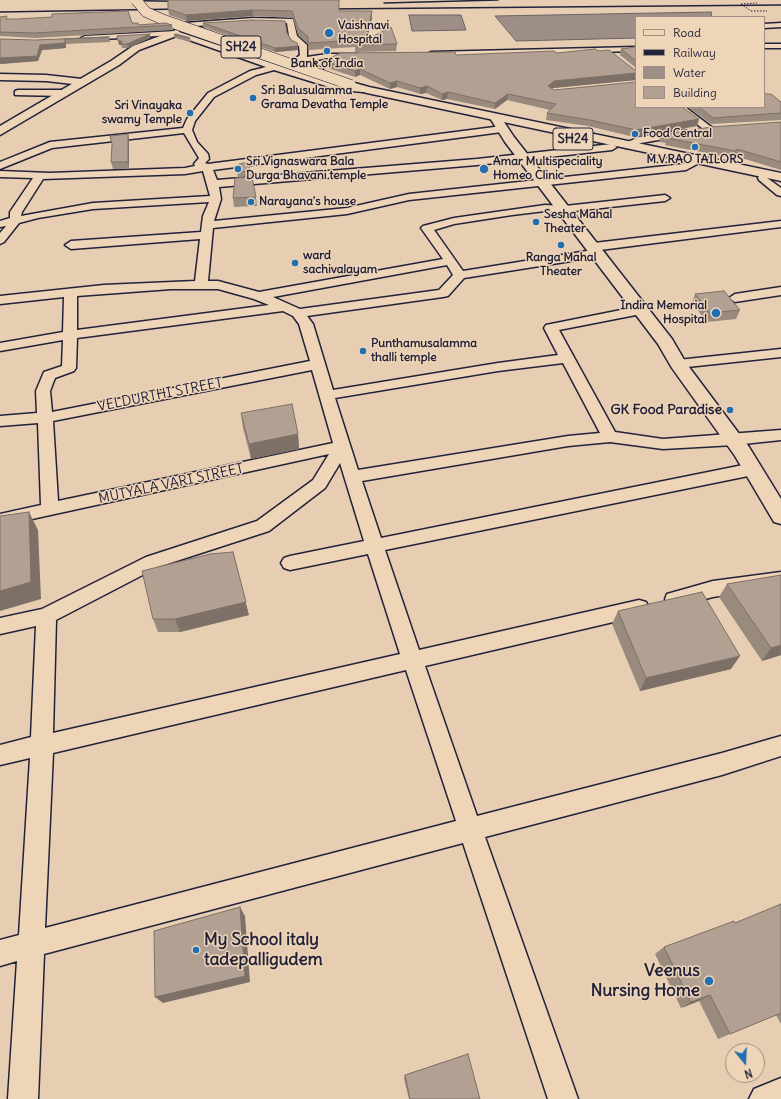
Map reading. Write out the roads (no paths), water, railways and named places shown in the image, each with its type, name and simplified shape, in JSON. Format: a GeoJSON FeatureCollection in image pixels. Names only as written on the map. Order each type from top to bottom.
{"type":"FeatureCollection","features":[{"type":"Feature","properties":{"kind":"main road","name":"SH24"},"geometry":{"type":"LineString","coordinates":[[136,0],[146,12],[164,20],[351,85],[378,96],[781,182]]}},
{"type":"Feature","properties":{"kind":"main road"},"geometry":{"type":"LineString","coordinates":[[0,131],[115,63],[136,48],[176,33]]}},
{"type":"Feature","properties":{"kind":"main road","name":"SH24"},"geometry":{"type":"LineString","coordinates":[[499,123],[626,145],[781,177]]}},
{"type":"Feature","properties":{"kind":"main road"},"geometry":{"type":"LineString","coordinates":[[499,123],[524,158],[565,209],[666,343],[678,364],[734,440],[779,512]]}},
{"type":"Feature","properties":{"kind":"street"},"geometry":{"type":"LineString","coordinates":[[299,60],[304,55],[303,45],[296,41],[293,36],[290,21],[253,20],[184,25],[299,60],[353,82],[365,90]]}},
{"type":"Feature","properties":{"kind":"street"},"geometry":{"type":"LineString","coordinates":[[765,26],[781,25]]}},
{"type":"Feature","properties":{"kind":"street"},"geometry":{"type":"LineString","coordinates":[[74,39],[176,33],[274,67],[339,87],[365,90]]}},
{"type":"Feature","properties":{"kind":"street"},"geometry":{"type":"LineString","coordinates":[[765,46],[781,46]]}},
{"type":"Feature","properties":{"kind":"street"},"geometry":{"type":"LineString","coordinates":[[421,54],[635,49]]}},
{"type":"Feature","properties":{"kind":"street"},"geometry":{"type":"LineString","coordinates":[[607,50],[618,60]]}},
{"type":"Feature","properties":{"kind":"street"},"geometry":{"type":"LineString","coordinates":[[299,60],[327,56],[369,56]]}},
{"type":"Feature","properties":{"kind":"street"},"geometry":{"type":"LineString","coordinates":[[201,285],[209,216],[216,199],[213,184],[207,168],[199,164],[204,158],[203,154],[193,144],[187,130],[194,116],[211,95],[253,73],[274,67]]}},
{"type":"Feature","properties":{"kind":"street"},"geometry":{"type":"LineString","coordinates":[[0,77],[46,78],[82,82]]}},
{"type":"Feature","properties":{"kind":"street"},"geometry":{"type":"LineString","coordinates":[[18,93],[64,93]]}},
{"type":"Feature","properties":{"kind":"street"},"geometry":{"type":"LineString","coordinates":[[626,145],[647,139],[712,129],[680,108]]}},
{"type":"Feature","properties":{"kind":"street"},"geometry":{"type":"LineString","coordinates":[[0,174],[40,176],[177,172],[499,123]]}},
{"type":"Feature","properties":{"kind":"street"},"geometry":{"type":"LineString","coordinates":[[0,166],[50,145],[187,130]]}},
{"type":"Feature","properties":{"kind":"street"},"geometry":{"type":"LineString","coordinates":[[213,184],[524,158],[612,147]]}},
{"type":"Feature","properties":{"kind":"street"},"geometry":{"type":"LineString","coordinates":[[71,245],[207,230],[347,211],[409,197],[686,167],[694,163]]}},
{"type":"Feature","properties":{"kind":"street"},"geometry":{"type":"LineString","coordinates":[[0,240],[15,220],[16,212],[40,176]]}},
{"type":"Feature","properties":{"kind":"street"},"geometry":{"type":"LineString","coordinates":[[762,178],[781,193]]}},
{"type":"Feature","properties":{"kind":"street"},"geometry":{"type":"LineString","coordinates":[[460,275],[428,228],[454,221],[512,212],[544,208],[565,209],[665,198]]}},
{"type":"Feature","properties":{"kind":"street"},"geometry":{"type":"LineString","coordinates":[[0,224],[93,206],[176,200],[216,199]]}},
{"type":"Feature","properties":{"kind":"street"},"geometry":{"type":"LineString","coordinates":[[0,347],[70,335],[443,293],[460,275],[596,250],[781,224]]}},
{"type":"Feature","properties":{"kind":"street"},"geometry":{"type":"LineString","coordinates":[[259,296],[326,285],[450,260]]}},
{"type":"Feature","properties":{"kind":"street"},"geometry":{"type":"LineString","coordinates":[[0,300],[72,292],[171,284],[218,285],[259,296],[291,310],[306,324],[342,446],[412,659],[469,828],[564,1099]]}},
{"type":"Feature","properties":{"kind":"street"},"geometry":{"type":"LineString","coordinates":[[735,298],[781,291]]}},
{"type":"Feature","properties":{"kind":"street"},"geometry":{"type":"LineString","coordinates":[[50,510],[48,447],[43,391],[49,374],[69,368],[72,292]]}},
{"type":"Feature","properties":{"kind":"street"},"geometry":{"type":"LineString","coordinates":[[610,437],[551,328],[641,310]]}},
{"type":"Feature","properties":{"kind":"street"},"geometry":{"type":"LineString","coordinates":[[678,364],[781,353]]}},
{"type":"Feature","properties":{"kind":"street"},"geometry":{"type":"LineString","coordinates":[[328,395],[567,358]]}},
{"type":"Feature","properties":{"kind":"street","name":"VELDURTHI STREET"},"geometry":{"type":"LineString","coordinates":[[0,421],[46,418],[319,364]]}},
{"type":"Feature","properties":{"kind":"street"},"geometry":{"type":"LineString","coordinates":[[352,477],[568,441],[610,437],[663,444],[734,440],[781,435]]}},
{"type":"Feature","properties":{"kind":"street"},"geometry":{"type":"LineString","coordinates":[[0,626],[46,616],[152,562],[263,526],[320,484],[342,446]]}},
{"type":"Feature","properties":{"kind":"street","name":"MUTYALA VARI STREET"},"geometry":{"type":"LineString","coordinates":[[0,520],[342,446]]}},
{"type":"Feature","properties":{"kind":"street"},"geometry":{"type":"LineString","coordinates":[[290,563],[375,547],[753,469]]}},
{"type":"Feature","properties":{"kind":"street"},"geometry":{"type":"LineString","coordinates":[[0,755],[412,659],[584,622],[713,589],[781,579]]}},
{"type":"Feature","properties":{"kind":"street"},"geometry":{"type":"LineString","coordinates":[[23,1099],[42,745],[46,616]]}},
{"type":"Feature","properties":{"kind":"street"},"geometry":{"type":"LineString","coordinates":[[0,954],[469,828],[722,764],[781,746]]}},
{"type":"Feature","properties":{"kind":"street"},"geometry":{"type":"LineString","coordinates":[[764,1099],[781,1092]]}},
{"type":"Feature","properties":{"kind":"lane"},"geometry":{"type":"LineString","coordinates":[[147,0],[203,0]]}},
{"type":"Feature","properties":{"kind":"water"},"geometry":{"type":"Polygon","coordinates":[[[711,12],[712,16],[635,16],[635,38],[516,41],[495,16],[711,12]]]}},
{"type":"Feature","properties":{"kind":"water"},"geometry":{"type":"Polygon","coordinates":[[[409,15],[461,15],[466,30],[412,31],[409,15]]]}},
{"type":"Feature","properties":{"kind":"railway"},"geometry":{"type":"LineString","coordinates":[[384,3],[498,0]]}},
{"type":"Feature","properties":{"kind":"railway"},"geometry":{"type":"LineString","coordinates":[[328,9],[781,5]]}},
{"type":"Feature","properties":{"kind":"railway"},"geometry":{"type":"LineString","coordinates":[[0,12],[180,9]]}},
{"type":"Feature","properties":{"kind":"place","name":"Vaishnavi Hospital"},"geometry":{"type":"Point","coordinates":[329,33]}},
{"type":"Feature","properties":{"kind":"place","name":"Bank of India"},"geometry":{"type":"Point","coordinates":[327,51]}},
{"type":"Feature","properties":{"kind":"place","name":"Sri Balusulamma Grama Devatha Temple"},"geometry":{"type":"Point","coordinates":[253,98]}},
{"type":"Feature","properties":{"kind":"place","name":"Sri Vinayaka swamy Temple"},"geometry":{"type":"Point","coordinates":[190,113]}},
{"type":"Feature","properties":{"kind":"place","name":"Food Central"},"geometry":{"type":"Point","coordinates":[635,134]}},
{"type":"Feature","properties":{"kind":"place","name":"M.V.RAO TAILORS"},"geometry":{"type":"Point","coordinates":[695,147]}},
{"type":"Feature","properties":{"kind":"place","name":"Sri Vignaswara Bala Durga Bhavani temple"},"geometry":{"type":"Point","coordinates":[238,169]}},
{"type":"Feature","properties":{"kind":"place","name":"Amar Multispeciality Homeo Clinic"},"geometry":{"type":"Point","coordinates":[484,169]}},
{"type":"Feature","properties":{"kind":"place","name":"Narayana's house"},"geometry":{"type":"Point","coordinates":[251,202]}},
{"type":"Feature","properties":{"kind":"place","name":"Sesha Mahal Theater"},"geometry":{"type":"Point","coordinates":[536,222]}},
{"type":"Feature","properties":{"kind":"place","name":"Ranga Mahal Theater"},"geometry":{"type":"Point","coordinates":[561,245]}},
{"type":"Feature","properties":{"kind":"place","name":"ward sachivalayam"},"geometry":{"type":"Point","coordinates":[295,263]}},
{"type":"Feature","properties":{"kind":"place","name":"Indira Memorial Hospital"},"geometry":{"type":"Point","coordinates":[716,313]}},
{"type":"Feature","properties":{"kind":"place","name":"Punthamusalamma thalli temple"},"geometry":{"type":"Point","coordinates":[363,351]}},
{"type":"Feature","properties":{"kind":"place","name":"GK Food Paradise"},"geometry":{"type":"Point","coordinates":[730,410]}},
{"type":"Feature","properties":{"kind":"place","name":"My School italy tadepalligudem"},"geometry":{"type":"Point","coordinates":[196,950]}},
{"type":"Feature","properties":{"kind":"place","name":"Veenus Nursing Home"},"geometry":{"type":"Point","coordinates":[709,981]}}]}
